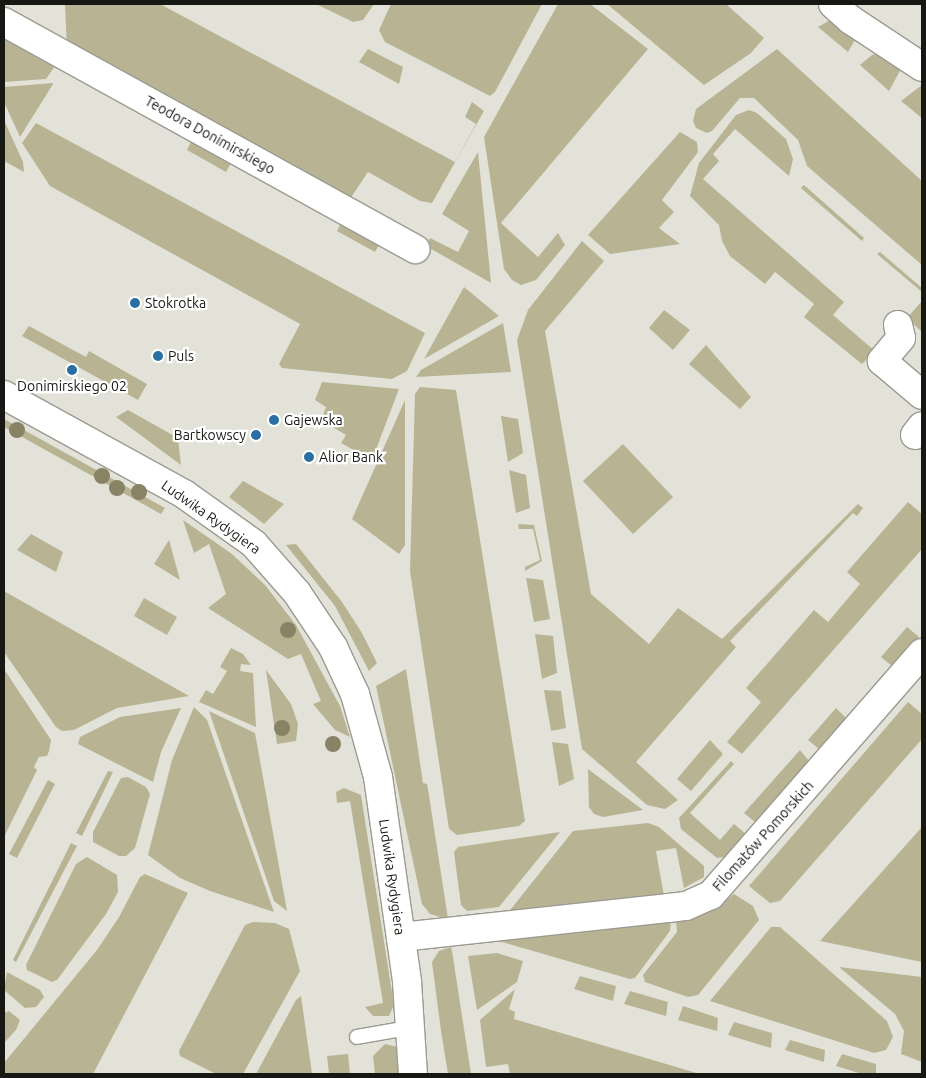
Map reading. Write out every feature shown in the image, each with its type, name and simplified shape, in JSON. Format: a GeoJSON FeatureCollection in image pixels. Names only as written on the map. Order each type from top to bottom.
{"type":"FeatureCollection","features":[{"type":"Feature","properties":{"kind":"street"},"geometry":{"type":"LineString","coordinates":[[834,4],[851,20],[922,67]]}},
{"type":"Feature","properties":{"kind":"street","name":"Teodora Donimirskiego"},"geometry":{"type":"LineString","coordinates":[[4,22],[415,249]]}},
{"type":"Feature","properties":{"kind":"street"},"geometry":{"type":"LineString","coordinates":[[898,325],[901,338],[882,362],[922,395]]}},
{"type":"Feature","properties":{"kind":"street","name":"Ludwika Rydygiera"},"geometry":{"type":"LineString","coordinates":[[4,395],[184,494],[254,544],[302,600],[333,647],[355,694],[378,777],[412,1027],[413,1074]]}},
{"type":"Feature","properties":{"kind":"street","name":"Filomatów Pomorskich"},"geometry":{"type":"LineString","coordinates":[[400,937],[686,906],[711,895],[922,653]]}},
{"type":"Feature","properties":{"kind":"street","name":"Ludwika Rydygiera"},"geometry":{"type":"LineString","coordinates":[[412,1027],[433,1074]]}},
{"type":"Feature","properties":{"kind":"lane"},"geometry":{"type":"LineString","coordinates":[[357,1037],[412,1027]]}},
{"type":"Feature","properties":{"kind":"shaded area"},"geometry":{"type":"Polygon","coordinates":[[[65,4],[160,4],[455,162],[476,124],[465,117],[472,102],[484,111],[432,203],[420,201],[368,172],[350,199],[67,49],[65,4]]]}},
{"type":"Feature","properties":{"kind":"shaded area"},"geometry":{"type":"Polygon","coordinates":[[[316,4],[374,4],[363,20],[353,22],[316,4]]]}},
{"type":"Feature","properties":{"kind":"shaded area"},"geometry":{"type":"Polygon","coordinates":[[[391,4],[542,4],[495,92],[490,96],[385,42],[379,30],[391,4]]]}},
{"type":"Feature","properties":{"kind":"shaded area"},"geometry":{"type":"Polygon","coordinates":[[[558,4],[590,4],[648,49],[501,223],[538,257],[558,233],[565,245],[536,280],[521,285],[512,280],[504,269],[484,137],[558,4]]]}},
{"type":"Feature","properties":{"kind":"shaded area"},"geometry":{"type":"Polygon","coordinates":[[[607,4],[726,4],[764,38],[751,53],[704,85],[607,4]]]}},
{"type":"Feature","properties":{"kind":"shaded area"},"geometry":{"type":"Polygon","coordinates":[[[832,19],[856,38],[848,52],[818,27],[832,19]]]}},
{"type":"Feature","properties":{"kind":"shaded area"},"geometry":{"type":"Polygon","coordinates":[[[4,33],[57,63],[46,79],[4,82],[4,33]]]}},
{"type":"Feature","properties":{"kind":"shaded area"},"geometry":{"type":"Polygon","coordinates":[[[368,49],[403,67],[399,84],[359,62],[368,49]]]}},
{"type":"Feature","properties":{"kind":"shaded area"},"geometry":{"type":"Polygon","coordinates":[[[777,49],[922,181],[922,265],[807,166],[798,140],[754,98],[740,98],[712,131],[707,133],[696,128],[693,121],[696,109],[777,49]]]}},
{"type":"Feature","properties":{"kind":"shaded area"},"geometry":{"type":"Polygon","coordinates":[[[881,53],[901,69],[889,91],[860,65],[872,55],[881,53]]]}},
{"type":"Feature","properties":{"kind":"shaded area"},"geometry":{"type":"Polygon","coordinates":[[[53,83],[20,137],[4,102],[4,87],[53,83]]]}},
{"type":"Feature","properties":{"kind":"shaded area"},"geometry":{"type":"Polygon","coordinates":[[[922,85],[922,118],[901,101],[922,85]]]}},
{"type":"Feature","properties":{"kind":"shaded area"},"geometry":{"type":"Polygon","coordinates":[[[749,110],[757,113],[786,139],[793,159],[789,176],[735,129],[713,154],[719,161],[703,179],[844,302],[833,315],[875,351],[862,364],[804,317],[814,304],[775,272],[765,284],[730,256],[722,241],[719,225],[690,196],[699,163],[736,115],[749,110]]]}},
{"type":"Feature","properties":{"kind":"shaded area"},"geometry":{"type":"Polygon","coordinates":[[[4,120],[23,162],[24,172],[4,161],[4,120]]]}},
{"type":"Feature","properties":{"kind":"shaded area"},"geometry":{"type":"Polygon","coordinates":[[[36,123],[425,333],[407,371],[392,379],[282,368],[279,364],[300,324],[50,186],[22,143],[36,123]]]}},
{"type":"Feature","properties":{"kind":"shaded area"},"geometry":{"type":"Polygon","coordinates":[[[680,132],[697,142],[698,152],[662,200],[674,212],[659,228],[680,244],[610,254],[588,235],[680,132]]]}},
{"type":"Feature","properties":{"kind":"shaded area"},"geometry":{"type":"Polygon","coordinates":[[[193,138],[234,158],[226,172],[187,150],[193,138]]]}},
{"type":"Feature","properties":{"kind":"shaded area"},"geometry":{"type":"Polygon","coordinates":[[[478,152],[491,283],[426,246],[430,238],[458,252],[469,231],[442,214],[478,152]]]}},
{"type":"Feature","properties":{"kind":"shaded area"},"geometry":{"type":"Polygon","coordinates":[[[804,185],[864,238],[862,241],[801,188],[804,185]]]}},
{"type":"Feature","properties":{"kind":"shaded area"},"geometry":{"type":"Polygon","coordinates":[[[344,217],[383,238],[375,252],[337,231],[344,217]]]}},
{"type":"Feature","properties":{"kind":"shaded area"},"geometry":{"type":"Polygon","coordinates":[[[582,241],[604,261],[545,331],[591,594],[649,644],[678,608],[722,639],[858,504],[863,508],[857,516],[853,513],[730,641],[736,647],[636,762],[678,800],[665,809],[647,805],[582,749],[517,340],[528,310],[582,241]]]}},
{"type":"Feature","properties":{"kind":"shaded area"},"geometry":{"type":"Polygon","coordinates":[[[880,252],[922,288],[922,292],[877,254],[880,252]]]}},
{"type":"Feature","properties":{"kind":"shaded area"},"geometry":{"type":"Polygon","coordinates":[[[464,287],[499,316],[424,359],[464,287]]]}},
{"type":"Feature","properties":{"kind":"shaded area"},"geometry":{"type":"Polygon","coordinates":[[[922,301],[922,332],[907,318],[922,301]]]}},
{"type":"Feature","properties":{"kind":"shaded area"},"geometry":{"type":"Polygon","coordinates":[[[664,310],[690,330],[673,350],[649,328],[664,310]]]}},
{"type":"Feature","properties":{"kind":"shaded area"},"geometry":{"type":"Polygon","coordinates":[[[503,323],[511,372],[416,377],[421,370],[503,323]]]}},
{"type":"Feature","properties":{"kind":"shaded area"},"geometry":{"type":"Polygon","coordinates":[[[29,326],[86,357],[89,351],[147,384],[138,400],[22,336],[29,326]]]}},
{"type":"Feature","properties":{"kind":"shaded area"},"geometry":{"type":"Polygon","coordinates":[[[706,345],[751,397],[740,409],[689,364],[706,345]]]}},
{"type":"Feature","properties":{"kind":"shaded area"},"geometry":{"type":"Polygon","coordinates":[[[322,382],[399,389],[372,460],[341,443],[346,435],[321,420],[326,407],[315,400],[322,382]]]}},
{"type":"Feature","properties":{"kind":"shaded area"},"geometry":{"type":"Polygon","coordinates":[[[420,387],[456,390],[525,821],[519,826],[457,835],[449,829],[410,571],[415,394],[420,387]]]}},
{"type":"Feature","properties":{"kind":"shaded area"},"geometry":{"type":"Polygon","coordinates":[[[405,400],[405,545],[399,554],[352,519],[405,400]]]}},
{"type":"Feature","properties":{"kind":"shaded area"},"geometry":{"type":"Polygon","coordinates":[[[128,410],[178,438],[181,465],[116,417],[128,410]]]}},
{"type":"Feature","properties":{"kind":"shaded area"},"geometry":{"type":"Polygon","coordinates":[[[501,416],[518,419],[523,453],[508,462],[501,416]]]}},
{"type":"Feature","properties":{"kind":"shaded area"},"geometry":{"type":"Polygon","coordinates":[[[4,419],[165,508],[161,514],[4,427],[4,419]]]}},
{"type":"Feature","properties":{"kind":"shaded area"},"geometry":{"type":"Polygon","coordinates":[[[623,444],[673,497],[633,534],[583,481],[623,444]]]}},
{"type":"Feature","properties":{"kind":"shaded area"},"geometry":{"type":"Polygon","coordinates":[[[509,470],[526,475],[530,508],[516,513],[509,470]]]}},
{"type":"Feature","properties":{"kind":"shaded area"},"geometry":{"type":"Polygon","coordinates":[[[243,481],[284,504],[264,524],[229,497],[243,481]]]}},
{"type":"Feature","properties":{"kind":"shaded area"},"geometry":{"type":"Polygon","coordinates":[[[908,502],[922,514],[922,549],[742,754],[727,742],[761,702],[746,688],[814,610],[828,622],[860,584],[847,572],[908,502]]]}},
{"type":"Feature","properties":{"kind":"shaded area"},"geometry":{"type":"Polygon","coordinates":[[[183,520],[232,554],[265,585],[296,625],[340,706],[350,737],[335,730],[313,704],[321,701],[301,654],[288,659],[208,608],[226,594],[209,544],[194,553],[183,520]]]}},
{"type":"Feature","properties":{"kind":"shaded area"},"geometry":{"type":"Polygon","coordinates":[[[518,524],[534,525],[542,561],[525,571],[525,567],[540,560],[533,529],[519,529],[518,524]]]}},
{"type":"Feature","properties":{"kind":"shaded area"},"geometry":{"type":"Polygon","coordinates":[[[31,534],[63,552],[56,572],[17,550],[31,534]]]}},
{"type":"Feature","properties":{"kind":"shaded area"},"geometry":{"type":"Polygon","coordinates":[[[169,540],[180,580],[154,564],[169,540]]]}},
{"type":"Feature","properties":{"kind":"shaded area"},"geometry":{"type":"Polygon","coordinates":[[[296,544],[342,602],[362,633],[377,663],[369,671],[335,606],[286,545],[296,544]]]}},
{"type":"Feature","properties":{"kind":"shaded area"},"geometry":{"type":"Polygon","coordinates":[[[526,578],[543,580],[550,619],[534,622],[526,578]]]}},
{"type":"Feature","properties":{"kind":"shaded area"},"geometry":{"type":"Polygon","coordinates":[[[4,591],[189,696],[117,708],[74,730],[62,731],[56,727],[4,652],[4,591]]]}},
{"type":"Feature","properties":{"kind":"shaded area"},"geometry":{"type":"Polygon","coordinates":[[[144,598],[177,617],[167,635],[134,616],[144,598]]]}},
{"type":"Feature","properties":{"kind":"shaded area"},"geometry":{"type":"Polygon","coordinates":[[[907,627],[919,637],[892,666],[881,657],[907,627]]]}},
{"type":"Feature","properties":{"kind":"shaded area"},"geometry":{"type":"Polygon","coordinates":[[[535,634],[553,636],[557,673],[542,679],[535,634]]]}},
{"type":"Feature","properties":{"kind":"shaded area"},"geometry":{"type":"Polygon","coordinates":[[[231,648],[243,654],[251,665],[241,664],[240,671],[253,673],[256,727],[199,702],[206,690],[213,694],[227,671],[220,667],[231,648]]]}},
{"type":"Feature","properties":{"kind":"shaded area"},"geometry":{"type":"Polygon","coordinates":[[[4,669],[51,740],[47,756],[39,757],[34,767],[37,770],[4,837],[4,669]]]}},
{"type":"Feature","properties":{"kind":"shaded area"},"geometry":{"type":"Polygon","coordinates":[[[406,669],[423,783],[427,784],[428,789],[448,919],[430,914],[422,904],[376,686],[406,669]]]}},
{"type":"Feature","properties":{"kind":"shaded area"},"geometry":{"type":"Polygon","coordinates":[[[266,670],[291,704],[298,724],[296,741],[277,744],[266,670]]]}},
{"type":"Feature","properties":{"kind":"shaded area"},"geometry":{"type":"Polygon","coordinates":[[[544,690],[561,691],[566,728],[551,731],[544,690]]]}},
{"type":"Feature","properties":{"kind":"shaded area"},"geometry":{"type":"Polygon","coordinates":[[[908,702],[922,714],[922,739],[780,901],[770,903],[749,886],[908,702]]]}},
{"type":"Feature","properties":{"kind":"shaded area"},"geometry":{"type":"Polygon","coordinates":[[[194,707],[207,720],[274,912],[210,891],[180,878],[148,855],[172,760],[194,707]]]}},
{"type":"Feature","properties":{"kind":"shaded area"},"geometry":{"type":"Polygon","coordinates":[[[181,708],[161,752],[153,782],[78,744],[80,737],[120,717],[181,708]]]}},
{"type":"Feature","properties":{"kind":"shaded area"},"geometry":{"type":"Polygon","coordinates":[[[836,708],[846,718],[819,749],[808,740],[836,708]]]}},
{"type":"Feature","properties":{"kind":"shaded area"},"geometry":{"type":"Polygon","coordinates":[[[209,711],[255,733],[287,911],[274,901],[209,711]]]}},
{"type":"Feature","properties":{"kind":"shaded area"},"geometry":{"type":"Polygon","coordinates":[[[710,740],[723,754],[691,791],[677,779],[710,740]]]}},
{"type":"Feature","properties":{"kind":"shaded area"},"geometry":{"type":"Polygon","coordinates":[[[552,742],[568,744],[574,779],[559,786],[552,742]]]}},
{"type":"Feature","properties":{"kind":"shaded area"},"geometry":{"type":"Polygon","coordinates":[[[800,750],[809,761],[755,822],[744,813],[800,750]]]}},
{"type":"Feature","properties":{"kind":"shaded area"},"geometry":{"type":"Polygon","coordinates":[[[731,761],[734,764],[690,813],[720,840],[734,824],[746,834],[725,857],[717,858],[681,829],[679,818],[731,761]]]}},
{"type":"Feature","properties":{"kind":"shaded area"},"geometry":{"type":"Polygon","coordinates":[[[588,769],[643,810],[603,817],[594,814],[589,807],[588,769]]]}},
{"type":"Feature","properties":{"kind":"shaded area"},"geometry":{"type":"Polygon","coordinates":[[[108,771],[113,772],[82,836],[76,833],[108,771]]]}},
{"type":"Feature","properties":{"kind":"shaded area"},"geometry":{"type":"Polygon","coordinates":[[[128,777],[146,787],[150,794],[135,848],[126,856],[119,856],[93,842],[93,832],[121,778],[128,777]]]}},
{"type":"Feature","properties":{"kind":"shaded area"},"geometry":{"type":"Polygon","coordinates":[[[48,780],[55,784],[17,858],[9,854],[48,780]]]}},
{"type":"Feature","properties":{"kind":"shaded area"},"geometry":{"type":"Polygon","coordinates":[[[344,788],[361,795],[394,1005],[389,1016],[373,1016],[365,1007],[383,1003],[350,801],[337,803],[336,792],[344,788]]]}},
{"type":"Feature","properties":{"kind":"shaded area"},"geometry":{"type":"Polygon","coordinates":[[[648,823],[659,827],[704,866],[704,877],[684,888],[676,848],[656,851],[664,896],[507,914],[573,831],[648,823]]]}},
{"type":"Feature","properties":{"kind":"shaded area"},"geometry":{"type":"Polygon","coordinates":[[[922,827],[922,962],[820,941],[922,827]]]}},
{"type":"Feature","properties":{"kind":"shaded area"},"geometry":{"type":"Polygon","coordinates":[[[560,832],[499,907],[467,911],[461,905],[454,852],[458,847],[560,832]]]}},
{"type":"Feature","properties":{"kind":"shaded area"},"geometry":{"type":"Polygon","coordinates":[[[71,843],[77,846],[16,962],[13,960],[71,843]]]}},
{"type":"Feature","properties":{"kind":"shaded area"},"geometry":{"type":"Polygon","coordinates":[[[87,857],[117,875],[118,892],[106,914],[57,980],[52,982],[27,970],[26,965],[76,864],[87,857]]]}},
{"type":"Feature","properties":{"kind":"shaded area"},"geometry":{"type":"Polygon","coordinates":[[[145,874],[188,893],[93,1074],[4,1074],[4,1063],[97,950],[119,917],[140,877],[145,874]]]}},
{"type":"Feature","properties":{"kind":"shaded area"},"geometry":{"type":"Polygon","coordinates":[[[734,894],[753,906],[759,920],[698,995],[688,997],[645,982],[643,975],[677,932],[676,919],[718,906],[734,894]]]}},
{"type":"Feature","properties":{"kind":"shaded area"},"geometry":{"type":"Polygon","coordinates":[[[671,920],[670,931],[635,978],[630,979],[495,940],[671,920]]]}},
{"type":"Feature","properties":{"kind":"shaded area"},"geometry":{"type":"Polygon","coordinates":[[[253,922],[275,923],[289,929],[300,971],[243,1074],[216,1074],[180,1056],[179,1051],[245,925],[253,922]]]}},
{"type":"Feature","properties":{"kind":"shaded area"},"geometry":{"type":"Polygon","coordinates":[[[771,927],[780,927],[887,1021],[893,1037],[886,1050],[874,1053],[710,1001],[771,927]]]}},
{"type":"Feature","properties":{"kind":"shaded area"},"geometry":{"type":"Polygon","coordinates":[[[451,947],[471,1074],[448,1074],[441,1031],[432,962],[439,951],[451,947]]]}},
{"type":"Feature","properties":{"kind":"shaded area"},"geometry":{"type":"Polygon","coordinates":[[[497,953],[523,961],[517,982],[477,1010],[468,956],[497,953]]]}},
{"type":"Feature","properties":{"kind":"shaded area"},"geometry":{"type":"Polygon","coordinates":[[[839,967],[922,977],[922,1062],[901,1054],[904,1031],[895,1014],[839,967]]]}},
{"type":"Feature","properties":{"kind":"shaded area"},"geometry":{"type":"Polygon","coordinates":[[[7,972],[40,990],[44,997],[36,1007],[25,1008],[4,990],[7,972]]]}},
{"type":"Feature","properties":{"kind":"shaded area"},"geometry":{"type":"Polygon","coordinates":[[[580,976],[616,986],[613,1001],[574,989],[580,976]]]}},
{"type":"Feature","properties":{"kind":"shaded area"},"geometry":{"type":"Polygon","coordinates":[[[515,989],[509,1009],[515,1012],[514,1019],[700,1074],[510,1074],[508,1064],[486,1067],[480,1020],[515,989]]]}},
{"type":"Feature","properties":{"kind":"shaded area"},"geometry":{"type":"Polygon","coordinates":[[[630,991],[668,1002],[666,1016],[624,1004],[630,991]]]}},
{"type":"Feature","properties":{"kind":"shaded area"},"geometry":{"type":"Polygon","coordinates":[[[301,996],[312,1074],[256,1074],[296,1000],[301,996]]]}},
{"type":"Feature","properties":{"kind":"shaded area"},"geometry":{"type":"Polygon","coordinates":[[[683,1006],[718,1018],[717,1031],[678,1020],[683,1006]]]}},
{"type":"Feature","properties":{"kind":"shaded area"},"geometry":{"type":"Polygon","coordinates":[[[9,1011],[20,1020],[16,1030],[4,1043],[4,1013],[9,1011]]]}},
{"type":"Feature","properties":{"kind":"shaded area"},"geometry":{"type":"Polygon","coordinates":[[[734,1022],[772,1033],[771,1048],[728,1035],[734,1022]]]}},
{"type":"Feature","properties":{"kind":"shaded area"},"geometry":{"type":"Polygon","coordinates":[[[790,1040],[825,1050],[824,1062],[785,1050],[790,1040]]]}},
{"type":"Feature","properties":{"kind":"shaded area"},"geometry":{"type":"Polygon","coordinates":[[[385,1044],[398,1047],[403,1074],[375,1074],[373,1056],[385,1044]]]}},
{"type":"Feature","properties":{"kind":"shaded area"},"geometry":{"type":"Polygon","coordinates":[[[348,1054],[350,1074],[329,1074],[327,1056],[348,1054]]]}},
{"type":"Feature","properties":{"kind":"shaded area"},"geometry":{"type":"Polygon","coordinates":[[[842,1054],[876,1064],[876,1074],[862,1074],[836,1066],[842,1054]]]}},
{"type":"Feature","properties":{"kind":"place","name":"Stokrotka"},"geometry":{"type":"Point","coordinates":[135,303]}},
{"type":"Feature","properties":{"kind":"place","name":"Puls"},"geometry":{"type":"Point","coordinates":[158,356]}},
{"type":"Feature","properties":{"kind":"place","name":"Donimirskiego 02"},"geometry":{"type":"Point","coordinates":[72,370]}},
{"type":"Feature","properties":{"kind":"place","name":"Gajewska"},"geometry":{"type":"Point","coordinates":[274,420]}},
{"type":"Feature","properties":{"kind":"place","name":"Bartkowscy"},"geometry":{"type":"Point","coordinates":[256,435]}},
{"type":"Feature","properties":{"kind":"place","name":"Alior Bank"},"geometry":{"type":"Point","coordinates":[309,457]}}]}
